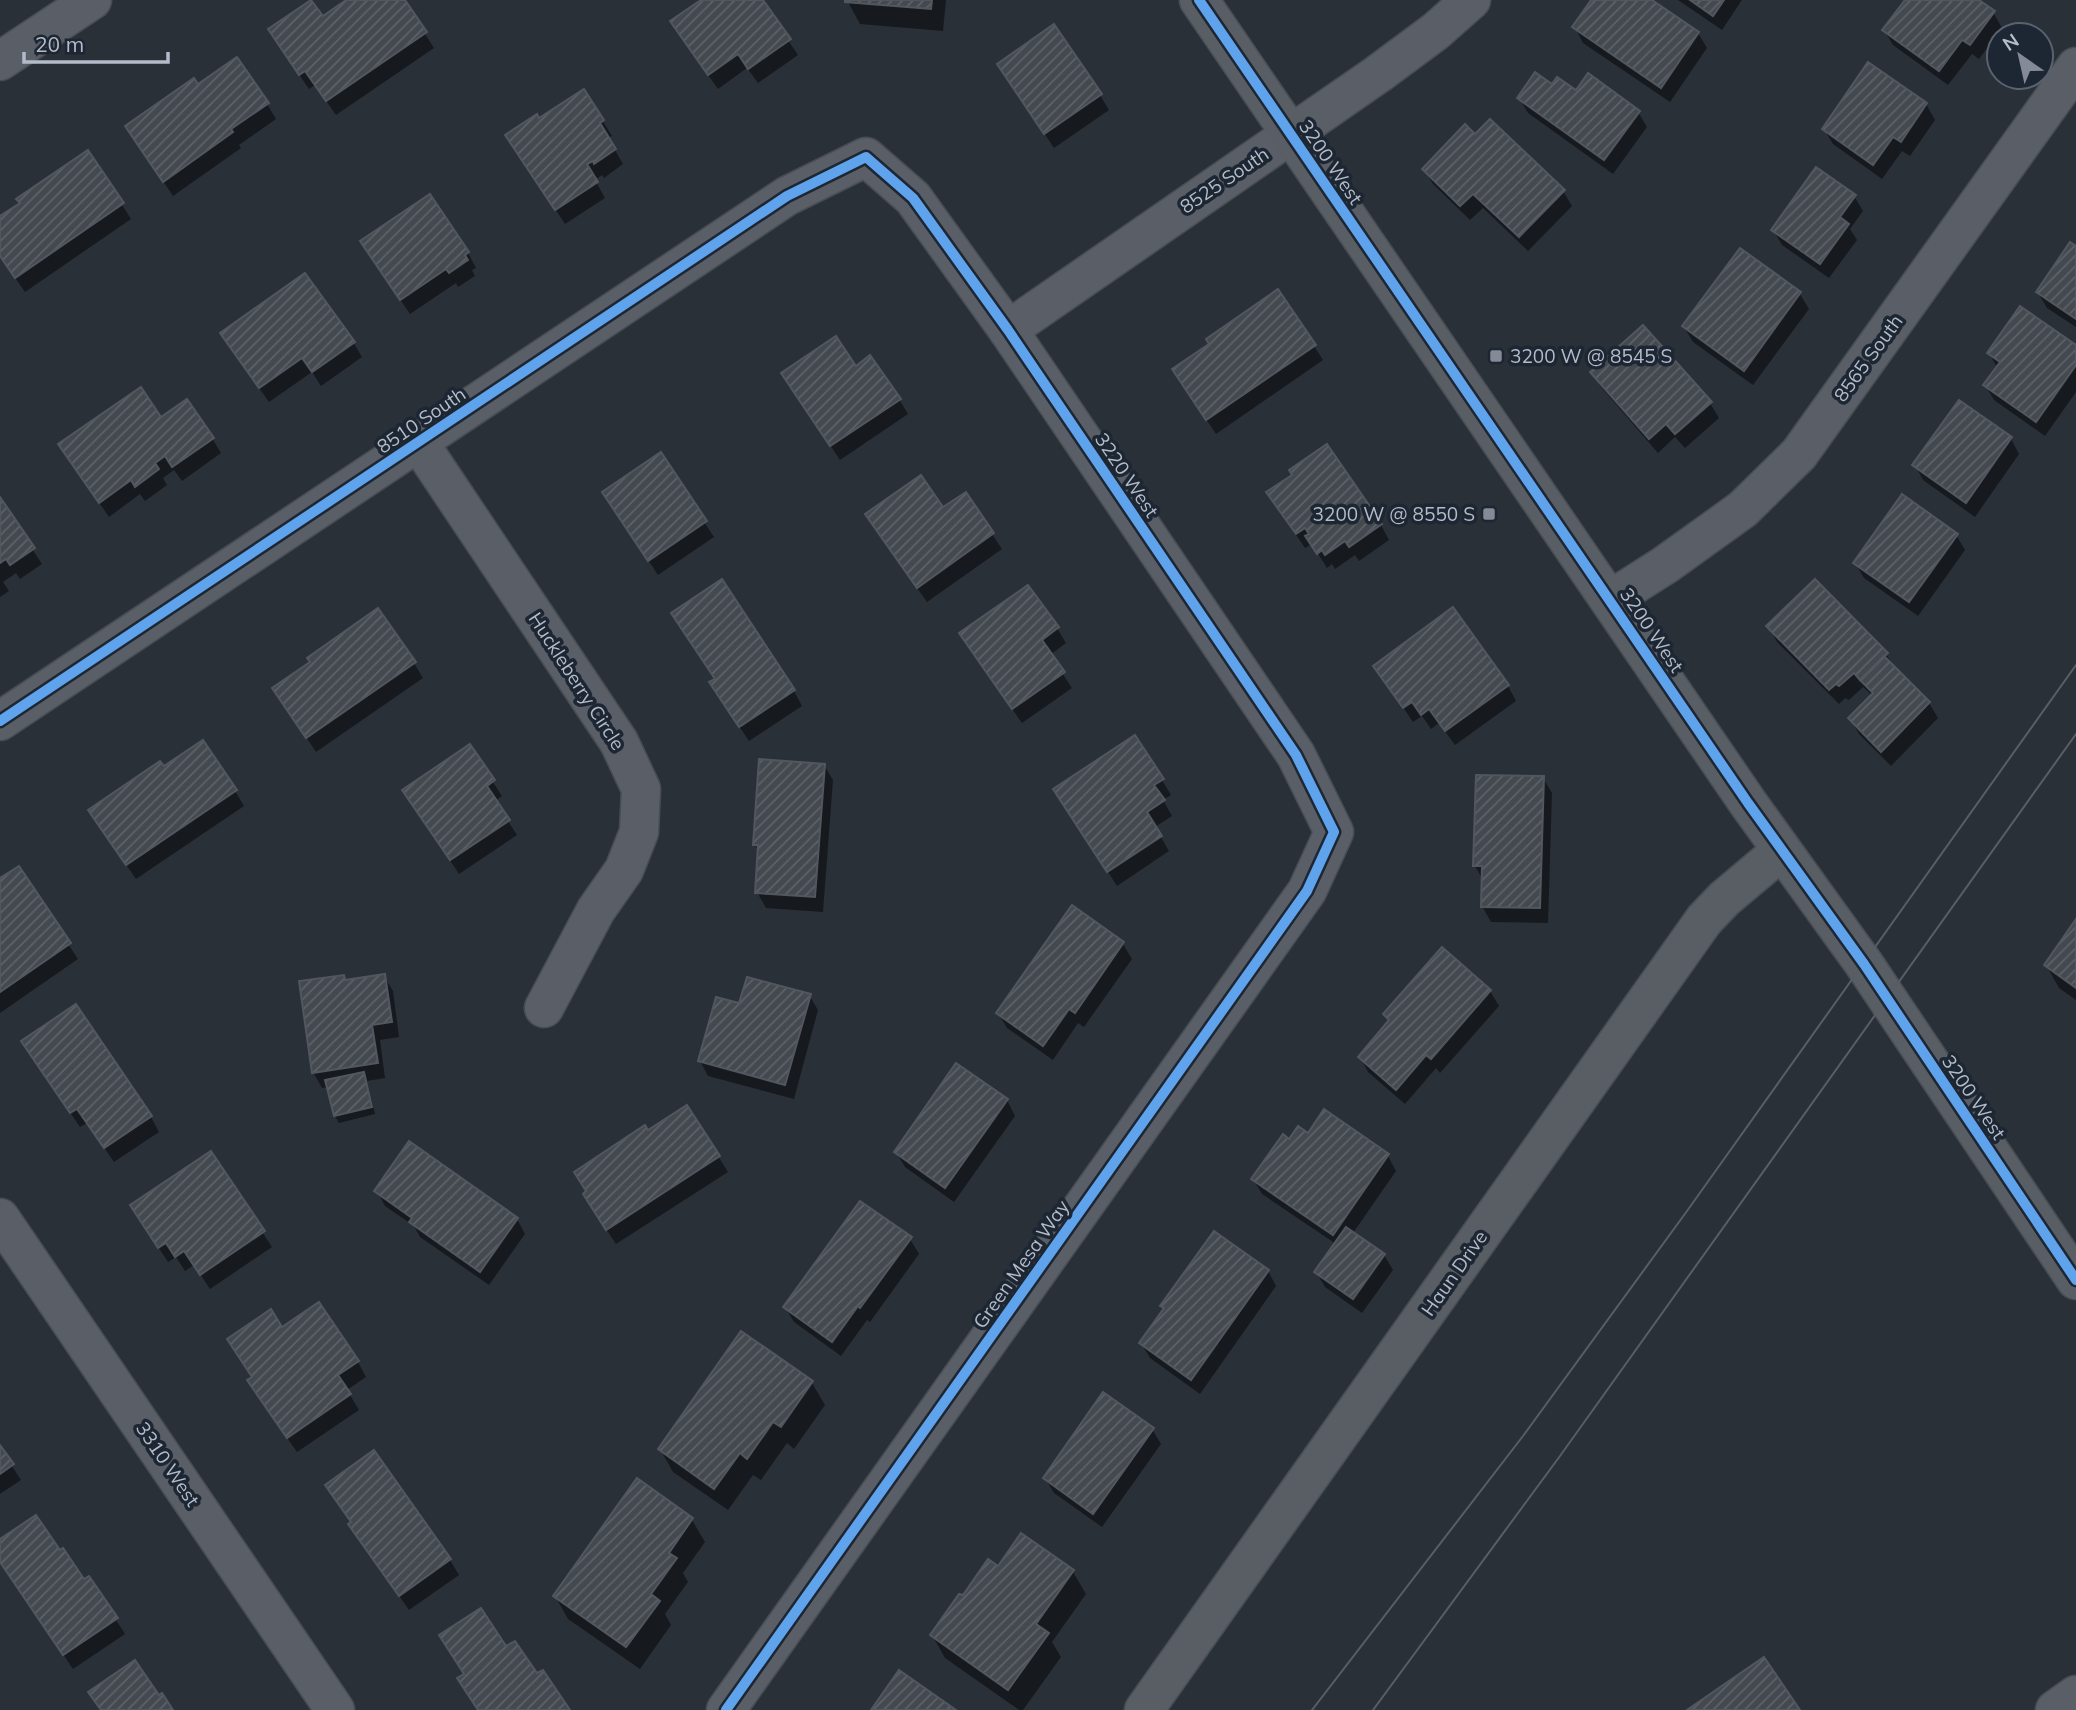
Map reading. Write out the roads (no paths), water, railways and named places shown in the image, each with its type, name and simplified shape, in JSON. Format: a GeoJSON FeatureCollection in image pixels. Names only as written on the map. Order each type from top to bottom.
{"type":"FeatureCollection","features":[{"type":"Feature","properties":{"kind":"street"},"geometry":{"type":"LineString","coordinates":[[0,61],[92,0]]}},
{"type":"Feature","properties":{"kind":"street","name":"3200 West"},"geometry":{"type":"LineString","coordinates":[[1199,0],[1781,851],[1864,964],[2076,1280]]}},
{"type":"Feature","properties":{"kind":"street","name":"8525 South"},"geometry":{"type":"LineString","coordinates":[[1008,330],[1397,60],[1471,0]]}},
{"type":"Feature","properties":{"kind":"street","name":"8565 South"},"geometry":{"type":"LineString","coordinates":[[1610,600],[1665,565],[1743,509],[1799,454],[2076,67]]}},
{"type":"Feature","properties":{"kind":"street","name":"3220 West"},"geometry":{"type":"LineString","coordinates":[[866,157],[913,198],[1008,330],[1296,755],[1334,832]]}},
{"type":"Feature","properties":{"kind":"street","name":"8510 South"},"geometry":{"type":"LineString","coordinates":[[0,721],[787,196],[866,157]]}},
{"type":"Feature","properties":{"kind":"street","name":"Huckleberry Circle"},"geometry":{"type":"LineString","coordinates":[[419,443],[619,742],[641,789],[639,832],[624,870],[596,910],[544,1008]]}},
{"type":"Feature","properties":{"kind":"street","name":"Green Mesa Way"},"geometry":{"type":"LineString","coordinates":[[726,1710],[1307,891],[1334,832]]}},
{"type":"Feature","properties":{"kind":"street","name":"Haun Drive"},"geometry":{"type":"LineString","coordinates":[[1144,1710],[1704,920],[1724,899],[1781,851]]}},
{"type":"Feature","properties":{"kind":"street","name":"3310 West"},"geometry":{"type":"LineString","coordinates":[[0,1218],[335,1710]]}},
{"type":"Feature","properties":{"kind":"street"},"geometry":{"type":"LineString","coordinates":[[2055,1710],[2076,1695]]}},
{"type":"Feature","properties":{"kind":"tram line"},"geometry":{"type":"LineString","coordinates":[[1312,1710],[1523,1436],[1687,1211],[2076,665]]}},
{"type":"Feature","properties":{"kind":"tram line"},"geometry":{"type":"LineString","coordinates":[[1373,1710],[1560,1456],[2076,734]]}},
{"type":"Feature","properties":{"kind":"place","name":"3200 W @ 8545 S"},"geometry":{"type":"Point","coordinates":[1496,356]}},
{"type":"Feature","properties":{"kind":"place","name":"3200 W @ 8550 S"},"geometry":{"type":"Point","coordinates":[1489,514]}}]}
